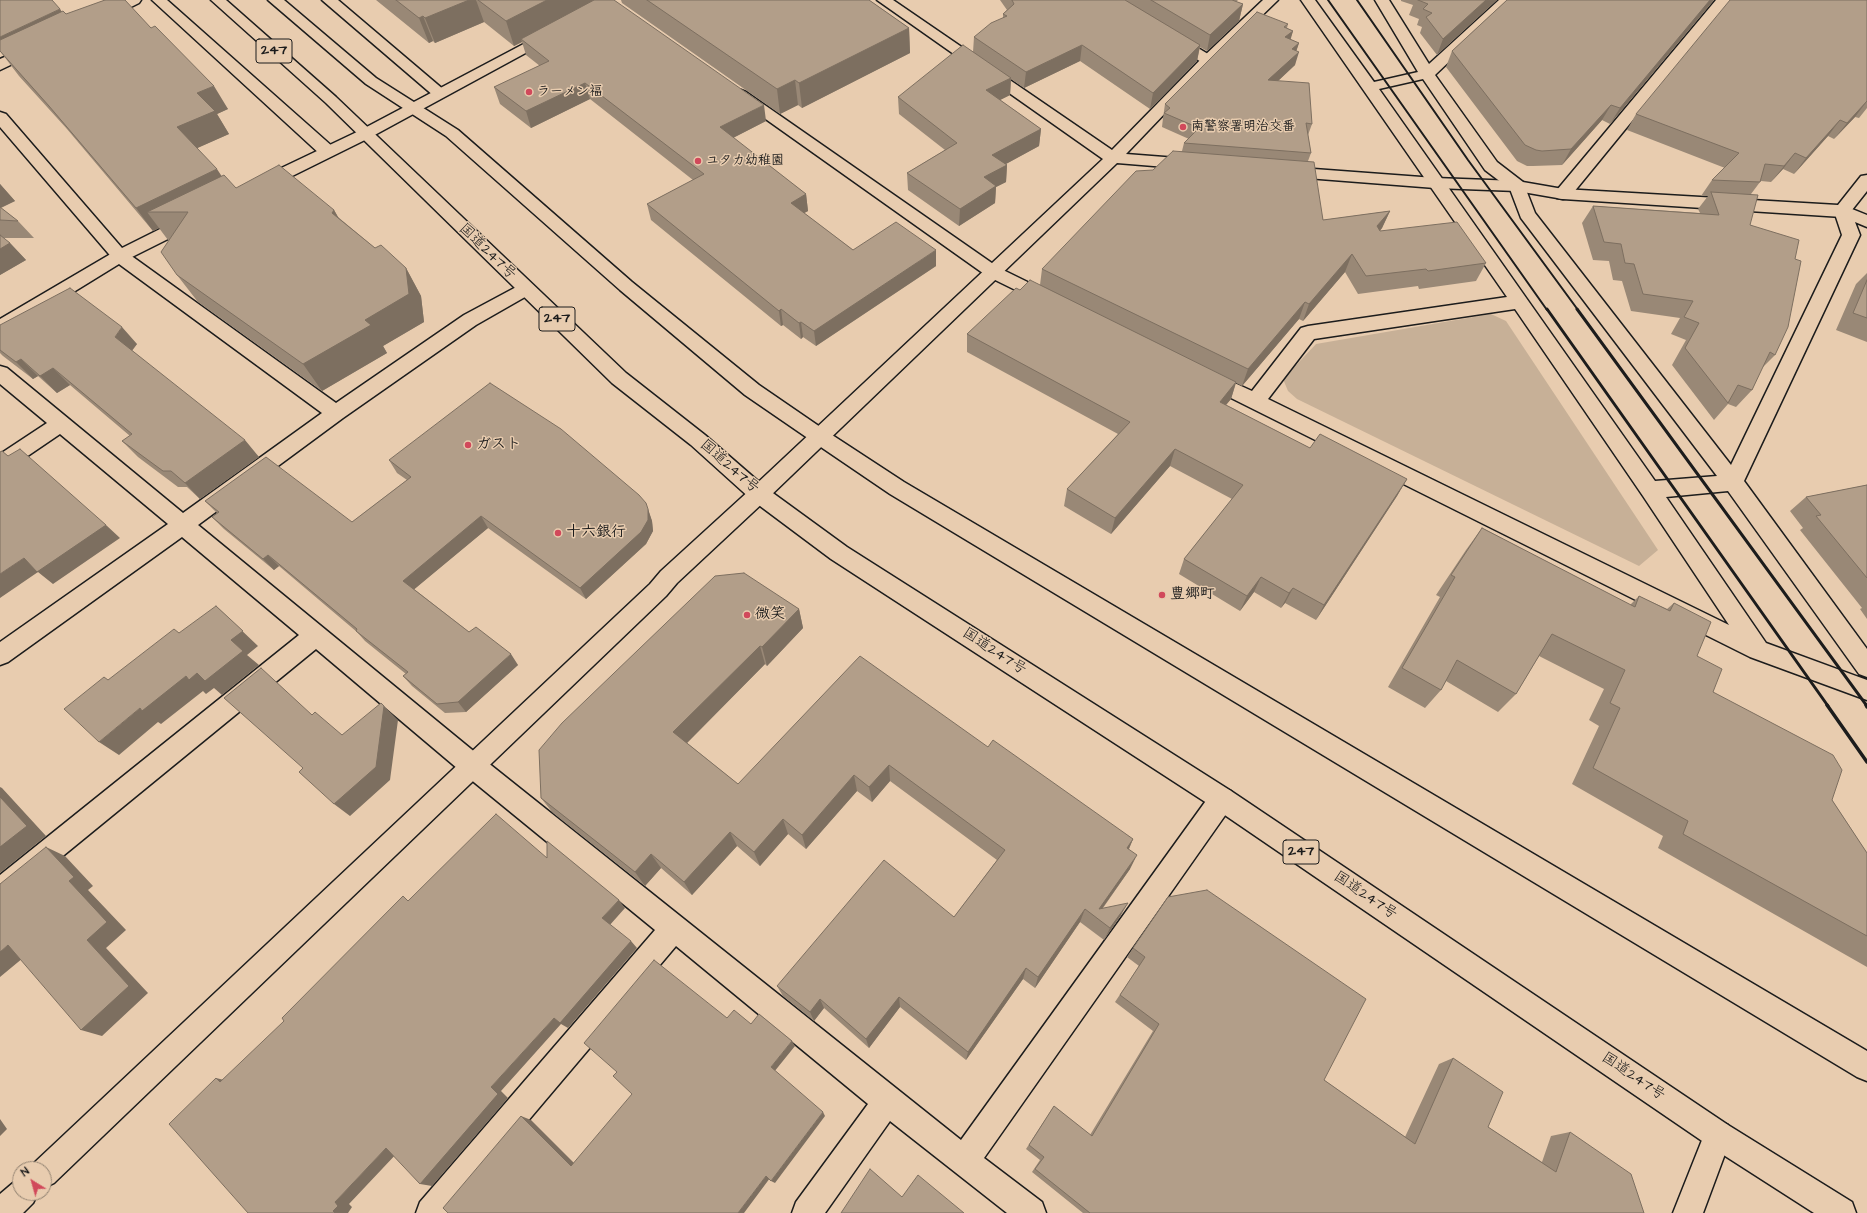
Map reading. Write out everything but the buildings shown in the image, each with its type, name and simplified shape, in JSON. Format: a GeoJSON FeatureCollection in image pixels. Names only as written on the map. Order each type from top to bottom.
{"type":"FeatureCollection","features":[{"type":"Feature","properties":{"kind":"main road"},"geometry":{"type":"LineString","coordinates":[[84,24],[134,0]]}},
{"type":"Feature","properties":{"kind":"main road"},"geometry":{"type":"LineString","coordinates":[[159,0],[327,151]]}},
{"type":"Feature","properties":{"kind":"main road","name":"国道247号"},"geometry":{"type":"LineString","coordinates":[[218,0],[331,100],[619,378],[698,440],[759,494],[840,552],[1222,799],[1718,1135],[1841,1213]]}},
{"type":"Feature","properties":{"kind":"main road","name":"247"},"geometry":{"type":"LineString","coordinates":[[275,0],[371,81],[452,133],[626,286],[752,390],[819,436],[911,496],[1867,1067]]}},
{"type":"Feature","properties":{"kind":"main road"},"geometry":{"type":"LineString","coordinates":[[329,0],[439,93]]}},
{"type":"Feature","properties":{"kind":"main road"},"geometry":{"type":"LineString","coordinates":[[884,0],[1113,158],[1207,165]]}},
{"type":"Feature","properties":{"kind":"main road"},"geometry":{"type":"LineString","coordinates":[[52,1165],[658,590],[669,577],[759,494],[1113,158],[1208,60],[1271,0]]}},
{"type":"Feature","properties":{"kind":"main road"},"geometry":{"type":"LineString","coordinates":[[1308,0],[1650,490],[1758,650]]}},
{"type":"Feature","properties":{"kind":"main road"},"geometry":{"type":"LineString","coordinates":[[1382,0],[1427,74],[1491,166],[1517,186],[1527,214],[1733,482],[1867,667]]}},
{"type":"Feature","properties":{"kind":"main road"},"geometry":{"type":"LineString","coordinates":[[1370,87],[1427,74],[1507,0]]}},
{"type":"Feature","properties":{"kind":"main road"},"geometry":{"type":"LineString","coordinates":[[1563,194],[1724,0]]}},
{"type":"Feature","properties":{"kind":"main road"},"geometry":{"type":"LineString","coordinates":[[244,193],[327,151],[365,134],[562,28]]}},
{"type":"Feature","properties":{"kind":"main road"},"geometry":{"type":"LineString","coordinates":[[1162,32],[1208,60]]}},
{"type":"Feature","properties":{"kind":"main road"},"geometry":{"type":"LineString","coordinates":[[0,65],[49,41]]}},
{"type":"Feature","properties":{"kind":"main road"},"geometry":{"type":"LineString","coordinates":[[727,85],[993,272],[1069,310]]}},
{"type":"Feature","properties":{"kind":"main road"},"geometry":{"type":"LineString","coordinates":[[0,117],[120,256],[336,413]]}},
{"type":"Feature","properties":{"kind":"main road"},"geometry":{"type":"LineString","coordinates":[[1270,170],[1435,183],[1517,186],[1563,194],[1842,211],[1867,221]]}},
{"type":"Feature","properties":{"kind":"main road"},"geometry":{"type":"LineString","coordinates":[[1842,211],[1867,180]]}},
{"type":"Feature","properties":{"kind":"main road"},"geometry":{"type":"LineString","coordinates":[[1733,482],[1851,235],[1842,211]]}},
{"type":"Feature","properties":{"kind":"main road"},"geometry":{"type":"LineString","coordinates":[[0,328],[120,256],[203,214]]}},
{"type":"Feature","properties":{"kind":"main road"},"geometry":{"type":"LineString","coordinates":[[0,655],[184,524],[336,413],[470,320],[526,289]]}},
{"type":"Feature","properties":{"kind":"main road"},"geometry":{"type":"LineString","coordinates":[[1255,402],[1308,333],[1519,302]]}},
{"type":"Feature","properties":{"kind":"main road"},"geometry":{"type":"LineString","coordinates":[[1191,370],[1758,650],[1867,690]]}},
{"type":"Feature","properties":{"kind":"main road"},"geometry":{"type":"LineString","coordinates":[[0,373],[184,524],[473,766],[887,1101],[1031,1213]]}},
{"type":"Feature","properties":{"kind":"main road"},"geometry":{"type":"LineString","coordinates":[[0,464],[61,423]]}},
{"type":"Feature","properties":{"kind":"main road"},"geometry":{"type":"LineString","coordinates":[[1650,490],[1733,482]]}},
{"type":"Feature","properties":{"kind":"main road"},"geometry":{"type":"LineString","coordinates":[[0,891],[316,635]]}},
{"type":"Feature","properties":{"kind":"main road"},"geometry":{"type":"LineString","coordinates":[[964,1161],[1222,799]]}},
{"type":"Feature","properties":{"kind":"main road"},"geometry":{"type":"LineString","coordinates":[[431,1213],[674,928]]}},
{"type":"Feature","properties":{"kind":"main road"},"geometry":{"type":"LineString","coordinates":[[807,1213],[887,1101]]}},
{"type":"Feature","properties":{"kind":"main road"},"geometry":{"type":"LineString","coordinates":[[1688,1213],[1718,1135]]}},
{"type":"Feature","properties":{"kind":"main road"},"geometry":{"type":"LineString","coordinates":[[2,1213],[15,1201]]}},
{"type":"Feature","properties":{"kind":"shaded area"},"geometry":{"type":"Polygon","coordinates":[[[1491,314],[1506,321],[1658,550],[1639,566],[1297,399],[1288,391],[1283,379],[1316,344],[1491,314]]]}},
{"type":"Feature","properties":{"kind":"railway"},"geometry":{"type":"LineString","coordinates":[[1328,0],[1547,310]]}},
{"type":"Feature","properties":{"kind":"railway"},"geometry":{"type":"LineString","coordinates":[[1357,0],[1468,160],[1578,310]]}},
{"type":"Feature","properties":{"kind":"railway"},"geometry":{"type":"LineString","coordinates":[[1547,309],[1828,706]]}},
{"type":"Feature","properties":{"kind":"railway"},"geometry":{"type":"LineString","coordinates":[[1577,309],[1867,706]]}},
{"type":"Feature","properties":{"kind":"railway"},"geometry":{"type":"LineString","coordinates":[[1827,705],[1867,762]]}},
{"type":"Feature","properties":{"kind":"place","name":"ラーメン福"},"geometry":{"type":"Point","coordinates":[529,92]}},
{"type":"Feature","properties":{"kind":"place","name":"南警察署明治交番"},"geometry":{"type":"Point","coordinates":[1183,127]}},
{"type":"Feature","properties":{"kind":"place","name":"ユタカ幼稚園"},"geometry":{"type":"Point","coordinates":[698,161]}},
{"type":"Feature","properties":{"kind":"place","name":"ガスト"},"geometry":{"type":"Point","coordinates":[468,445]}},
{"type":"Feature","properties":{"kind":"place","name":"十六銀行"},"geometry":{"type":"Point","coordinates":[558,533]}},
{"type":"Feature","properties":{"kind":"place","name":"豊郷町"},"geometry":{"type":"Point","coordinates":[1162,595]}},
{"type":"Feature","properties":{"kind":"place","name":"微笑"},"geometry":{"type":"Point","coordinates":[747,615]}}]}
